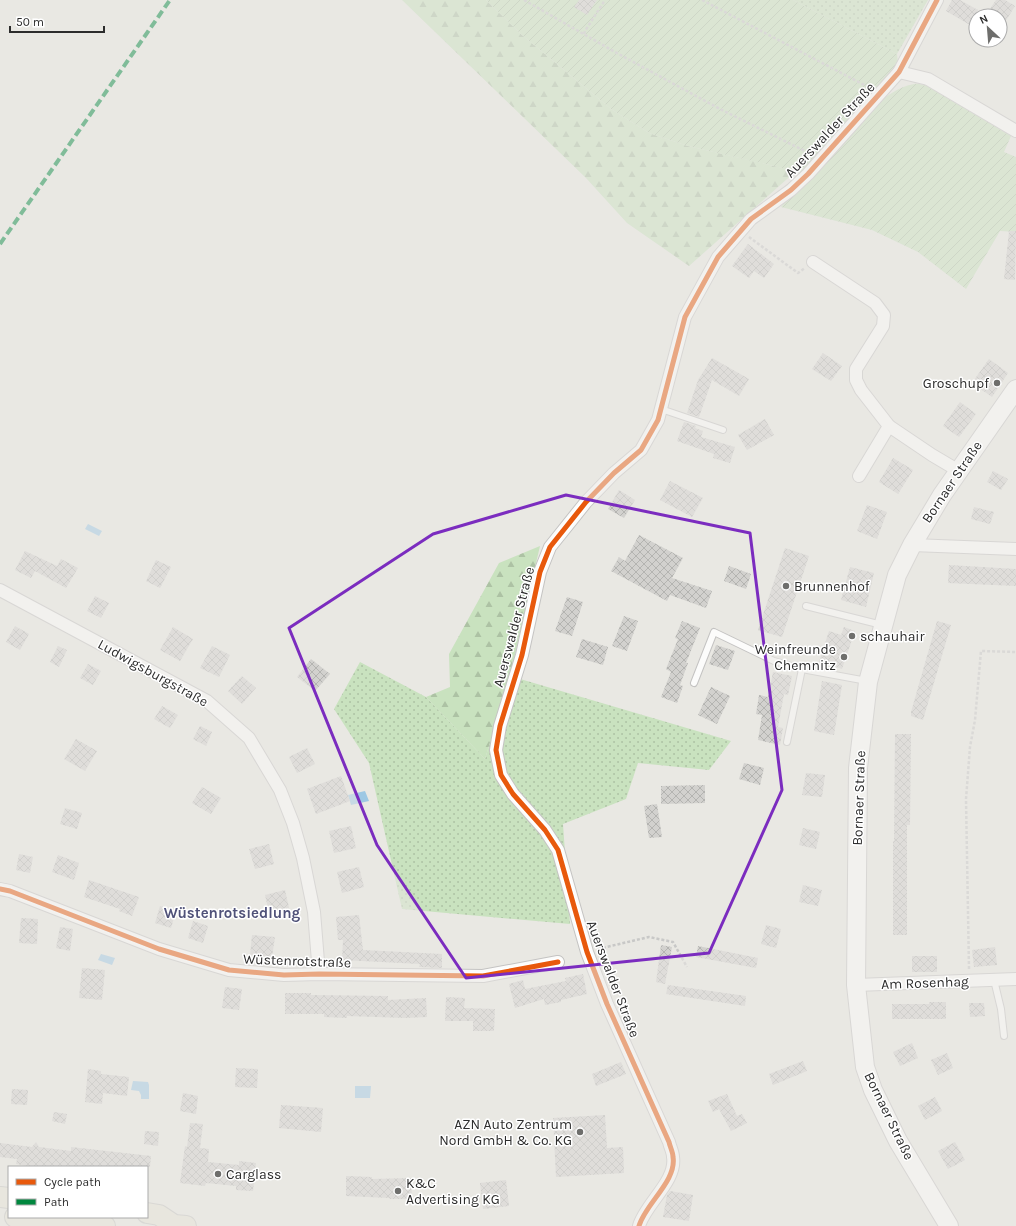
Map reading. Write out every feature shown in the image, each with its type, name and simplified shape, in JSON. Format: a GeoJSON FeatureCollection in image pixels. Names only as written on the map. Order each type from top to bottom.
{"type":"FeatureCollection","features":[{"type":"Feature","properties":{"kind":"main road","name":"Bornaer Straße"},"geometry":{"type":"LineString","coordinates":[[949,1226],[898,1141],[873,1090],[865,1067],[856,985],[858,768],[868,682],[897,575],[912,545],[942,495],[1016,389]]}},
{"type":"Feature","properties":{"kind":"main road"},"geometry":{"type":"LineString","coordinates":[[148,1213],[159,1215],[176,1226]]}},
{"type":"Feature","properties":{"kind":"main road"},"geometry":{"type":"LineString","coordinates":[[25,1218],[106,1226]]}},
{"type":"Feature","properties":{"kind":"street","name":"Auerswalder Straße"},"geometry":{"type":"LineString","coordinates":[[639,1226],[641,1219],[661,1190],[672,1170],[674,1157],[669,1142],[607,1004],[587,952],[558,850],[545,830],[513,794],[501,775],[496,750],[500,726],[522,654],[540,572],[550,547],[586,502],[641,450],[658,420],[685,317],[718,257],[751,219],[803,179],[899,72],[937,0]]}},
{"type":"Feature","properties":{"kind":"street"},"geometry":{"type":"LineString","coordinates":[[899,72],[928,79],[1016,130]]}},
{"type":"Feature","properties":{"kind":"street"},"geometry":{"type":"LineString","coordinates":[[813,262],[875,303],[884,315],[883,326],[856,369],[856,380],[861,390],[889,426],[959,471]]}},
{"type":"Feature","properties":{"kind":"street"},"geometry":{"type":"LineString","coordinates":[[859,476],[889,426]]}},
{"type":"Feature","properties":{"kind":"street"},"geometry":{"type":"LineString","coordinates":[[912,545],[1016,549]]}},
{"type":"Feature","properties":{"kind":"street","name":"Ludwigsburgstraße"},"geometry":{"type":"LineString","coordinates":[[0,590],[207,701],[249,738],[280,790],[295,830],[303,858],[314,912],[319,974]]}},
{"type":"Feature","properties":{"kind":"street","name":"Wüstenrotstraße"},"geometry":{"type":"LineString","coordinates":[[0,889],[10,891],[159,949],[229,970],[284,975],[483,976],[558,962]]}},
{"type":"Feature","properties":{"kind":"street","name":"Am Rosenhag"},"geometry":{"type":"LineString","coordinates":[[856,985],[1016,978]]}},
{"type":"Feature","properties":{"kind":"lane"},"geometry":{"type":"LineString","coordinates":[[661,409],[723,430]]}},
{"type":"Feature","properties":{"kind":"lane"},"geometry":{"type":"LineString","coordinates":[[806,606],[883,625]]}},
{"type":"Feature","properties":{"kind":"lane"},"geometry":{"type":"LineString","coordinates":[[694,683],[714,632],[774,661],[802,669],[868,682]]}},
{"type":"Feature","properties":{"kind":"lane"},"geometry":{"type":"LineString","coordinates":[[787,742],[802,669]]}},
{"type":"Feature","properties":{"kind":"lane"},"geometry":{"type":"LineString","coordinates":[[994,980],[1001,1009],[1004,1036]]}},
{"type":"Feature","properties":{"kind":"path"},"geometry":{"type":"LineString","coordinates":[[524,0],[720,109],[821,160]]}},
{"type":"Feature","properties":{"kind":"path"},"geometry":{"type":"LineString","coordinates":[[584,34],[605,0]]}},
{"type":"Feature","properties":{"kind":"path"},"geometry":{"type":"LineString","coordinates":[[702,0],[880,93]]}},
{"type":"Feature","properties":{"kind":"path"},"geometry":{"type":"LineString","coordinates":[[740,231],[798,273],[813,262]]}},
{"type":"Feature","properties":{"kind":"path"},"geometry":{"type":"LineString","coordinates":[[970,981],[966,799],[981,651],[1016,652]]}},
{"type":"Feature","properties":{"kind":"path"},"geometry":{"type":"LineString","coordinates":[[587,952],[649,937],[674,942],[687,967]]}},
{"type":"Feature","properties":{"kind":"highlighted area"},"geometry":{"type":"Polygon","coordinates":[[[566,495],[750,533],[782,790],[709,953],[466,978],[377,845],[289,628],[433,534],[566,495]]]}},
{"type":"Feature","properties":{"kind":"green space"},"geometry":{"type":"Polygon","coordinates":[[[402,0],[486,0],[522,35],[611,109],[649,133],[688,146],[796,171],[689,266],[627,223],[586,178],[402,0]]]}},
{"type":"Feature","properties":{"kind":"green space"},"geometry":{"type":"Polygon","coordinates":[[[486,0],[793,0],[897,54],[899,72],[872,107],[903,87],[920,84],[927,86],[1011,136],[1004,152],[1016,157],[1016,232],[1000,231],[966,289],[918,252],[872,230],[781,207],[808,174],[688,146],[649,133],[611,109],[522,35],[486,0]]]}},
{"type":"Feature","properties":{"kind":"green space"},"geometry":{"type":"Polygon","coordinates":[[[793,0],[928,0],[897,54],[793,0]]]}},
{"type":"Feature","properties":{"kind":"green space"},"geometry":{"type":"Polygon","coordinates":[[[540,546],[510,676],[485,759],[426,697],[450,687],[449,654],[499,563],[540,546]]]}},
{"type":"Feature","properties":{"kind":"green space"},"geometry":{"type":"Polygon","coordinates":[[[360,662],[426,697],[485,759],[510,676],[731,741],[709,770],[638,763],[626,799],[563,824],[570,924],[402,909],[369,763],[334,709],[360,662]]]}},
{"type":"Feature","properties":{"kind":"water"},"geometry":{"type":"Polygon","coordinates":[[[88,524],[102,531],[99,536],[85,529],[88,524]]]}},
{"type":"Feature","properties":{"kind":"water"},"geometry":{"type":"Polygon","coordinates":[[[365,791],[369,801],[351,805],[348,795],[365,791]]]}},
{"type":"Feature","properties":{"kind":"water"},"geometry":{"type":"Polygon","coordinates":[[[101,954],[115,958],[112,965],[98,960],[101,954]]]}},
{"type":"Feature","properties":{"kind":"water"},"geometry":{"type":"Polygon","coordinates":[[[133,1081],[148,1082],[149,1099],[141,1099],[139,1091],[131,1090],[133,1081]]]}},
{"type":"Feature","properties":{"kind":"water"},"geometry":{"type":"Polygon","coordinates":[[[355,1086],[371,1086],[370,1098],[355,1098],[355,1086]]]}},
{"type":"Feature","properties":{"kind":"building"},"geometry":{"type":"Polygon","coordinates":[[[579,0],[597,0],[587,15],[574,7],[579,0]]]}},
{"type":"Feature","properties":{"kind":"building"},"geometry":{"type":"Polygon","coordinates":[[[952,0],[960,0],[974,8],[968,8],[968,24],[946,11],[952,0]]]}},
{"type":"Feature","properties":{"kind":"building"},"geometry":{"type":"Polygon","coordinates":[[[996,0],[1005,0],[1015,6],[1008,17],[1008,8],[990,8],[996,0]]]}},
{"type":"Feature","properties":{"kind":"building"},"geometry":{"type":"Polygon","coordinates":[[[1009,231],[1016,231],[1015,280],[1004,279],[1009,231]]]}},
{"type":"Feature","properties":{"kind":"building"},"geometry":{"type":"Polygon","coordinates":[[[748,244],[774,264],[764,278],[754,271],[749,278],[732,266],[748,244]]]}},
{"type":"Feature","properties":{"kind":"building"},"geometry":{"type":"Polygon","coordinates":[[[823,353],[842,366],[831,381],[812,369],[823,353]]]}},
{"type":"Feature","properties":{"kind":"building"},"geometry":{"type":"Polygon","coordinates":[[[712,358],[749,379],[739,396],[712,380],[699,417],[687,413],[698,380],[712,358]]]}},
{"type":"Feature","properties":{"kind":"building"},"geometry":{"type":"Polygon","coordinates":[[[989,359],[1008,373],[992,397],[972,383],[989,359]]]}},
{"type":"Feature","properties":{"kind":"building"},"geometry":{"type":"Polygon","coordinates":[[[960,402],[976,414],[959,437],[943,426],[960,402]]]}},
{"type":"Feature","properties":{"kind":"building"},"geometry":{"type":"Polygon","coordinates":[[[765,419],[774,435],[747,450],[738,435],[765,419]]]}},
{"type":"Feature","properties":{"kind":"building"},"geometry":{"type":"Polygon","coordinates":[[[684,422],[696,426],[695,428],[703,431],[701,437],[735,447],[730,463],[713,458],[714,454],[677,441],[684,422]]]}},
{"type":"Feature","properties":{"kind":"building"},"geometry":{"type":"Polygon","coordinates":[[[893,458],[913,470],[898,494],[879,482],[893,458]]]}},
{"type":"Feature","properties":{"kind":"building"},"geometry":{"type":"Polygon","coordinates":[[[993,471],[1008,479],[1001,490],[987,482],[993,471]]]}},
{"type":"Feature","properties":{"kind":"building"},"geometry":{"type":"Polygon","coordinates":[[[670,481],[703,498],[692,517],[660,500],[670,481]]]}},
{"type":"Feature","properties":{"kind":"building"},"geometry":{"type":"Polygon","coordinates":[[[619,490],[635,500],[624,518],[608,509],[619,490]]]}},
{"type":"Feature","properties":{"kind":"building"},"geometry":{"type":"Polygon","coordinates":[[[867,505],[887,512],[877,539],[857,531],[867,505]]]}},
{"type":"Feature","properties":{"kind":"building"},"geometry":{"type":"Polygon","coordinates":[[[974,507],[994,512],[990,524],[971,519],[974,507]]]}},
{"type":"Feature","properties":{"kind":"building"},"geometry":{"type":"Polygon","coordinates":[[[639,535],[683,558],[672,578],[712,591],[706,608],[670,595],[667,601],[611,571],[619,557],[625,561],[639,535]]]}},
{"type":"Feature","properties":{"kind":"building"},"geometry":{"type":"Polygon","coordinates":[[[785,548],[809,556],[782,637],[758,630],[785,548]]]}},
{"type":"Feature","properties":{"kind":"building"},"geometry":{"type":"Polygon","coordinates":[[[25,551],[57,566],[61,559],[78,568],[66,588],[35,571],[31,578],[15,570],[25,551]]]}},
{"type":"Feature","properties":{"kind":"building"},"geometry":{"type":"Polygon","coordinates":[[[156,560],[171,567],[160,588],[146,581],[156,560]]]}},
{"type":"Feature","properties":{"kind":"building"},"geometry":{"type":"Polygon","coordinates":[[[949,565],[1016,569],[1016,586],[948,583],[949,565]]]}},
{"type":"Feature","properties":{"kind":"building"},"geometry":{"type":"Polygon","coordinates":[[[729,566],[751,574],[746,589],[724,581],[729,566]]]}},
{"type":"Feature","properties":{"kind":"building"},"geometry":{"type":"Polygon","coordinates":[[[850,567],[874,573],[866,607],[841,600],[850,567]]]}},
{"type":"Feature","properties":{"kind":"building"},"geometry":{"type":"Polygon","coordinates":[[[95,596],[109,603],[101,618],[87,611],[95,596]]]}},
{"type":"Feature","properties":{"kind":"building"},"geometry":{"type":"Polygon","coordinates":[[[567,597],[583,602],[572,636],[555,631],[567,597]]]}},
{"type":"Feature","properties":{"kind":"building"},"geometry":{"type":"Polygon","coordinates":[[[624,616],[638,621],[627,651],[612,646],[624,616]]]}},
{"type":"Feature","properties":{"kind":"building"},"geometry":{"type":"Polygon","coordinates":[[[682,621],[700,628],[686,663],[688,663],[680,685],[683,686],[677,703],[661,697],[671,672],[666,669],[678,639],[675,638],[682,621]]]}},
{"type":"Feature","properties":{"kind":"building"},"geometry":{"type":"Polygon","coordinates":[[[937,621],[951,625],[923,720],[911,716],[911,712],[937,621]]]}},
{"type":"Feature","properties":{"kind":"building"},"geometry":{"type":"Polygon","coordinates":[[[15,626],[29,634],[20,650],[6,642],[15,626]]]}},
{"type":"Feature","properties":{"kind":"building"},"geometry":{"type":"Polygon","coordinates":[[[173,627],[193,639],[180,661],[160,650],[173,627]]]}},
{"type":"Feature","properties":{"kind":"building"},"geometry":{"type":"Polygon","coordinates":[[[844,627],[855,631],[842,669],[819,662],[829,631],[841,635],[844,627]]]}},
{"type":"Feature","properties":{"kind":"building"},"geometry":{"type":"Polygon","coordinates":[[[582,639],[608,647],[603,665],[576,657],[582,639]]]}},
{"type":"Feature","properties":{"kind":"building"},"geometry":{"type":"Polygon","coordinates":[[[716,645],[735,651],[728,670],[709,664],[716,645]]]}},
{"type":"Feature","properties":{"kind":"building"},"geometry":{"type":"Polygon","coordinates":[[[58,646],[67,650],[59,667],[50,662],[58,646]]]}},
{"type":"Feature","properties":{"kind":"building"},"geometry":{"type":"Polygon","coordinates":[[[212,646],[230,655],[219,677],[200,668],[212,646]]]}},
{"type":"Feature","properties":{"kind":"building"},"geometry":{"type":"Polygon","coordinates":[[[311,659],[330,674],[315,691],[297,677],[311,659]]]}},
{"type":"Feature","properties":{"kind":"building"},"geometry":{"type":"Polygon","coordinates":[[[88,664],[101,671],[93,685],[80,678],[88,664]]]}},
{"type":"Feature","properties":{"kind":"building"},"geometry":{"type":"Polygon","coordinates":[[[773,672],[792,676],[788,695],[784,694],[778,727],[783,728],[780,745],[758,740],[762,715],[756,714],[759,695],[768,697],[773,672]]]}},
{"type":"Feature","properties":{"kind":"building"},"geometry":{"type":"Polygon","coordinates":[[[242,676],[256,688],[242,704],[228,691],[242,676]]]}},
{"type":"Feature","properties":{"kind":"building"},"geometry":{"type":"Polygon","coordinates":[[[822,681],[842,685],[834,735],[814,731],[822,681]]]}},
{"type":"Feature","properties":{"kind":"building"},"geometry":{"type":"Polygon","coordinates":[[[711,687],[730,696],[717,724],[698,715],[711,687]]]}},
{"type":"Feature","properties":{"kind":"building"},"geometry":{"type":"Polygon","coordinates":[[[162,706],[178,715],[170,728],[154,719],[162,706]]]}},
{"type":"Feature","properties":{"kind":"building"},"geometry":{"type":"Polygon","coordinates":[[[200,726],[212,732],[206,746],[193,739],[200,726]]]}},
{"type":"Feature","properties":{"kind":"building"},"geometry":{"type":"Polygon","coordinates":[[[895,734],[911,734],[910,825],[907,825],[907,935],[893,935],[895,734]]]}},
{"type":"Feature","properties":{"kind":"building"},"geometry":{"type":"Polygon","coordinates":[[[76,739],[97,751],[85,771],[64,759],[76,739]]]}},
{"type":"Feature","properties":{"kind":"building"},"geometry":{"type":"Polygon","coordinates":[[[307,748],[315,764],[297,773],[289,757],[307,748]]]}},
{"type":"Feature","properties":{"kind":"building"},"geometry":{"type":"Polygon","coordinates":[[[744,763],[764,768],[760,785],[739,779],[744,763]]]}},
{"type":"Feature","properties":{"kind":"building"},"geometry":{"type":"Polygon","coordinates":[[[806,773],[825,775],[822,797],[802,795],[806,773]]]}},
{"type":"Feature","properties":{"kind":"building"},"geometry":{"type":"Polygon","coordinates":[[[341,776],[350,801],[316,814],[307,789],[341,776]]]}},
{"type":"Feature","properties":{"kind":"building"},"geometry":{"type":"Polygon","coordinates":[[[705,785],[705,803],[661,804],[661,786],[705,785]]]}},
{"type":"Feature","properties":{"kind":"building"},"geometry":{"type":"Polygon","coordinates":[[[202,787],[221,798],[211,814],[192,803],[202,787]]]}},
{"type":"Feature","properties":{"kind":"building"},"geometry":{"type":"Polygon","coordinates":[[[657,804],[662,837],[649,838],[644,806],[657,804]]]}},
{"type":"Feature","properties":{"kind":"building"},"geometry":{"type":"Polygon","coordinates":[[[65,808],[82,813],[77,829],[60,824],[65,808]]]}},
{"type":"Feature","properties":{"kind":"building"},"geometry":{"type":"Polygon","coordinates":[[[351,826],[356,848],[334,853],[329,831],[351,826]]]}},
{"type":"Feature","properties":{"kind":"building"},"geometry":{"type":"Polygon","coordinates":[[[803,828],[820,832],[816,849],[799,845],[803,828]]]}},
{"type":"Feature","properties":{"kind":"building"},"geometry":{"type":"Polygon","coordinates":[[[269,844],[274,864],[255,869],[249,849],[269,844]]]}},
{"type":"Feature","properties":{"kind":"building"},"geometry":{"type":"Polygon","coordinates":[[[19,854],[33,857],[30,873],[16,870],[19,854]]]}},
{"type":"Feature","properties":{"kind":"building"},"geometry":{"type":"Polygon","coordinates":[[[58,855],[79,863],[74,880],[52,872],[58,855]]]}},
{"type":"Feature","properties":{"kind":"building"},"geometry":{"type":"Polygon","coordinates":[[[359,867],[364,887],[342,893],[337,872],[359,867]]]}},
{"type":"Feature","properties":{"kind":"building"},"geometry":{"type":"Polygon","coordinates":[[[89,880],[139,897],[132,916],[119,911],[120,909],[84,897],[89,880]]]}},
{"type":"Feature","properties":{"kind":"building"},"geometry":{"type":"Polygon","coordinates":[[[803,885],[822,890],[818,906],[799,902],[803,885]]]}},
{"type":"Feature","properties":{"kind":"building"},"geometry":{"type":"Polygon","coordinates":[[[285,890],[290,912],[270,917],[265,895],[285,890]]]}},
{"type":"Feature","properties":{"kind":"building"},"geometry":{"type":"Polygon","coordinates":[[[160,906],[176,911],[171,928],[155,923],[160,906]]]}},
{"type":"Feature","properties":{"kind":"building"},"geometry":{"type":"Polygon","coordinates":[[[359,915],[363,950],[442,954],[442,968],[419,967],[420,964],[342,960],[343,940],[338,940],[336,917],[359,915]]]}},
{"type":"Feature","properties":{"kind":"building"},"geometry":{"type":"Polygon","coordinates":[[[21,918],[38,919],[37,944],[19,943],[21,918]]]}},
{"type":"Feature","properties":{"kind":"building"},"geometry":{"type":"Polygon","coordinates":[[[193,921],[208,926],[203,943],[188,938],[193,921]]]}},
{"type":"Feature","properties":{"kind":"building"},"geometry":{"type":"Polygon","coordinates":[[[766,925],[781,929],[776,948],[761,944],[766,925]]]}},
{"type":"Feature","properties":{"kind":"building"},"geometry":{"type":"Polygon","coordinates":[[[60,927],[73,929],[70,951],[56,948],[60,927]]]}},
{"type":"Feature","properties":{"kind":"building"},"geometry":{"type":"Polygon","coordinates":[[[252,935],[275,937],[272,957],[250,955],[252,935]]]}},
{"type":"Feature","properties":{"kind":"building"},"geometry":{"type":"Polygon","coordinates":[[[661,945],[672,947],[665,984],[656,982],[661,945]]]}},
{"type":"Feature","properties":{"kind":"building"},"geometry":{"type":"Polygon","coordinates":[[[698,946],[758,958],[756,968],[696,957],[698,946]]]}},
{"type":"Feature","properties":{"kind":"building"},"geometry":{"type":"Polygon","coordinates":[[[995,947],[997,965],[974,967],[972,950],[995,947]]]}},
{"type":"Feature","properties":{"kind":"building"},"geometry":{"type":"Polygon","coordinates":[[[912,956],[937,956],[937,972],[912,972],[912,956]]]}},
{"type":"Feature","properties":{"kind":"building"},"geometry":{"type":"Polygon","coordinates":[[[82,968],[105,970],[102,1000],[79,998],[82,968]]]}},
{"type":"Feature","properties":{"kind":"building"},"geometry":{"type":"Polygon","coordinates":[[[583,974],[587,994],[545,1005],[544,999],[515,1008],[509,984],[523,980],[525,989],[566,981],[565,978],[583,974]]]}},
{"type":"Feature","properties":{"kind":"building"},"geometry":{"type":"Polygon","coordinates":[[[668,985],[746,996],[745,1006],[666,994],[668,985]]]}},
{"type":"Feature","properties":{"kind":"building"},"geometry":{"type":"Polygon","coordinates":[[[225,987],[242,989],[239,1010],[222,1008],[225,987]]]}},
{"type":"Feature","properties":{"kind":"building"},"geometry":{"type":"Polygon","coordinates":[[[285,993],[311,993],[311,995],[388,996],[388,1000],[426,998],[427,1017],[405,1018],[347,1016],[347,1018],[324,1017],[324,1014],[285,1014],[285,993]]]}},
{"type":"Feature","properties":{"kind":"building"},"geometry":{"type":"Polygon","coordinates":[[[446,997],[465,998],[464,1008],[495,1009],[494,1031],[473,1031],[473,1021],[445,1021],[446,997]]]}},
{"type":"Feature","properties":{"kind":"building"},"geometry":{"type":"Polygon","coordinates":[[[929,1002],[946,1002],[946,1019],[892,1019],[892,1004],[929,1004],[929,1002]]]}},
{"type":"Feature","properties":{"kind":"building"},"geometry":{"type":"Polygon","coordinates":[[[969,1003],[984,1003],[985,1016],[970,1017],[969,1003]]]}},
{"type":"Feature","properties":{"kind":"building"},"geometry":{"type":"Polygon","coordinates":[[[912,1043],[918,1058],[900,1066],[893,1052],[912,1043]]]}},
{"type":"Feature","properties":{"kind":"building"},"geometry":{"type":"Polygon","coordinates":[[[947,1053],[953,1068],[938,1075],[931,1060],[947,1053]]]}},
{"type":"Feature","properties":{"kind":"building"},"geometry":{"type":"Polygon","coordinates":[[[803,1061],[807,1071],[773,1085],[769,1074],[803,1061]]]}},
{"type":"Feature","properties":{"kind":"building"},"geometry":{"type":"Polygon","coordinates":[[[621,1062],[626,1074],[596,1086],[592,1074],[621,1062]]]}},
{"type":"Feature","properties":{"kind":"building"},"geometry":{"type":"Polygon","coordinates":[[[236,1068],[258,1069],[257,1088],[235,1087],[236,1068]]]}},
{"type":"Feature","properties":{"kind":"building"},"geometry":{"type":"Polygon","coordinates":[[[88,1069],[101,1071],[101,1074],[129,1077],[127,1096],[103,1093],[102,1104],[85,1102],[88,1069]]]}},
{"type":"Feature","properties":{"kind":"building"},"geometry":{"type":"Polygon","coordinates":[[[12,1089],[28,1090],[27,1105],[11,1104],[12,1089]]]}},
{"type":"Feature","properties":{"kind":"building"},"geometry":{"type":"Polygon","coordinates":[[[183,1093],[198,1096],[196,1114],[180,1111],[183,1093]]]}},
{"type":"Feature","properties":{"kind":"building"},"geometry":{"type":"Polygon","coordinates":[[[727,1094],[737,1116],[742,1114],[747,1123],[731,1131],[719,1109],[713,1112],[708,1101],[727,1094]]]}},
{"type":"Feature","properties":{"kind":"building"},"geometry":{"type":"Polygon","coordinates":[[[935,1097],[942,1111],[925,1120],[918,1106],[935,1097]]]}},
{"type":"Feature","properties":{"kind":"building"},"geometry":{"type":"Polygon","coordinates":[[[281,1105],[323,1108],[321,1132],[279,1128],[281,1105]]]}},
{"type":"Feature","properties":{"kind":"building"},"geometry":{"type":"Polygon","coordinates":[[[54,1112],[67,1114],[65,1124],[52,1121],[54,1112]]]}},
{"type":"Feature","properties":{"kind":"building","name":"AZN Auto Zentrum Nord GmbH & Co. KG"},"geometry":{"type":"Polygon","coordinates":[[[605,1115],[607,1148],[623,1147],[624,1173],[556,1177],[553,1118],[605,1115]]]}},
{"type":"Feature","properties":{"kind":"building","name":"Carglass"},"geometry":{"type":"Polygon","coordinates":[[[190,1123],[203,1124],[200,1148],[209,1149],[208,1162],[239,1165],[239,1161],[256,1163],[253,1191],[236,1190],[236,1186],[206,1183],[205,1186],[180,1183],[190,1123]]]}},
{"type":"Feature","properties":{"kind":"building"},"geometry":{"type":"Polygon","coordinates":[[[145,1131],[159,1132],[158,1146],[144,1144],[145,1131]]]}},
{"type":"Feature","properties":{"kind":"building"},"geometry":{"type":"Polygon","coordinates":[[[36,1142],[39,1147],[71,1151],[71,1147],[151,1156],[150,1167],[28,1166],[16,1164],[17,1159],[0,1157],[0,1143],[32,1147],[36,1142]]]}},
{"type":"Feature","properties":{"kind":"building"},"geometry":{"type":"Polygon","coordinates":[[[955,1142],[965,1160],[948,1169],[938,1151],[955,1142]]]}},
{"type":"Feature","properties":{"kind":"building"},"geometry":{"type":"Polygon","coordinates":[[[346,1176],[372,1177],[372,1179],[411,1178],[412,1199],[346,1196],[346,1176]]]}},
{"type":"Feature","properties":{"kind":"building"},"geometry":{"type":"Polygon","coordinates":[[[506,1180],[509,1206],[483,1209],[480,1183],[506,1180]]]}},
{"type":"Feature","properties":{"kind":"building"},"geometry":{"type":"Polygon","coordinates":[[[670,1191],[693,1195],[689,1221],[663,1217],[667,1195],[670,1191]]]}},
{"type":"Feature","properties":{"kind":"marked path"},"geometry":{"type":"LineString","coordinates":[[0,244],[170,0]]}},
{"type":"Feature","properties":{"kind":"cycle path"},"geometry":{"type":"LineString","coordinates":[[639,1226],[647,1209],[666,1184],[670,1175],[673,1166],[672,1151],[607,1004],[587,952],[558,850],[545,830],[513,794],[501,775],[496,750],[500,726],[522,655],[540,572],[550,547],[586,502],[614,473],[641,450],[658,420],[685,317],[718,257],[751,219],[791,190],[808,174],[899,72],[937,0]]}},
{"type":"Feature","properties":{"kind":"cycle path"},"geometry":{"type":"LineString","coordinates":[[0,889],[10,891],[159,949],[229,970],[284,975],[483,976],[558,962]]}},
{"type":"Feature","properties":{"kind":"place","name":"Groschupf"},"geometry":{"type":"Point","coordinates":[997,383]}},
{"type":"Feature","properties":{"kind":"place","name":"Brunnenhof"},"geometry":{"type":"Point","coordinates":[786,586]}},
{"type":"Feature","properties":{"kind":"place","name":"schauhair"},"geometry":{"type":"Point","coordinates":[852,636]}},
{"type":"Feature","properties":{"kind":"place","name":"Weinfreunde Chemnitz"},"geometry":{"type":"Point","coordinates":[844,657]}},
{"type":"Feature","properties":{"kind":"place","name":"AZN Auto Zentrum Nord GmbH & Co. KG"},"geometry":{"type":"Point","coordinates":[580,1132]}},
{"type":"Feature","properties":{"kind":"place","name":"Carglass"},"geometry":{"type":"Point","coordinates":[218,1174]}},
{"type":"Feature","properties":{"kind":"place","name":"K&C Advertising KG"},"geometry":{"type":"Point","coordinates":[398,1191]}},
{"type":"Feature","properties":{"kind":"district","name":"Wüstenrotsiedlung"},"geometry":{"type":"Point","coordinates":[232,913]}}]}
